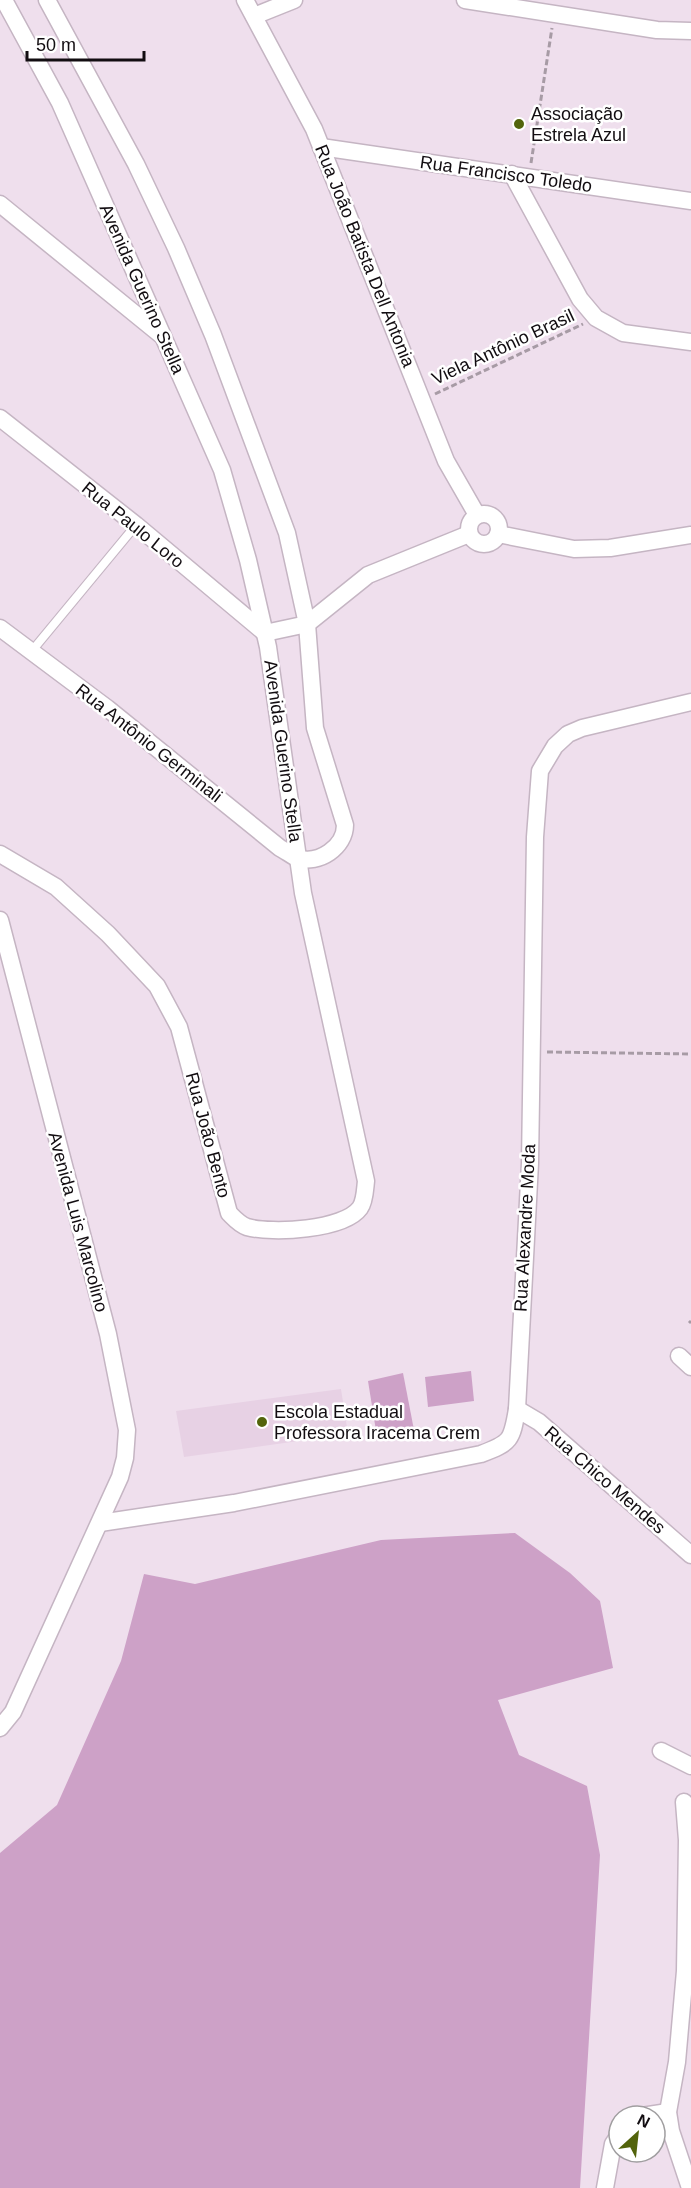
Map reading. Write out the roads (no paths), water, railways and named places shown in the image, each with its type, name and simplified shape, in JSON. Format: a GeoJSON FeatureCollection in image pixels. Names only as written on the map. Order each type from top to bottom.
{"type":"FeatureCollection","features":[{"type":"Feature","properties":{"kind":"street","name":"Avenida Guerino Stella"},"geometry":{"type":"LineString","coordinates":[[4,0],[60,103],[222,470],[248,560],[265,633],[298,858],[323,855],[339,844],[345,834],[343,817],[315,728],[307,624],[287,533],[213,335],[136,164],[47,0]]}},
{"type":"Feature","properties":{"kind":"street","name":"Rua João Batista Dell Antonia"},"geometry":{"type":"LineString","coordinates":[[245,0],[321,147],[446,461],[477,515]]}},
{"type":"Feature","properties":{"kind":"street"},"geometry":{"type":"LineString","coordinates":[[254,16],[294,0]]}},
{"type":"Feature","properties":{"kind":"street"},"geometry":{"type":"LineString","coordinates":[[465,0],[657,30],[691,31]]}},
{"type":"Feature","properties":{"kind":"street","name":"Rua Francisco Toledo"},"geometry":{"type":"LineString","coordinates":[[321,147],[691,201]]}},
{"type":"Feature","properties":{"kind":"street"},"geometry":{"type":"LineString","coordinates":[[512,174],[580,299],[596,318],[623,333],[691,342]]}},
{"type":"Feature","properties":{"kind":"street"},"geometry":{"type":"LineString","coordinates":[[0,204],[164,338]]}},
{"type":"Feature","properties":{"kind":"street","name":"Rua Paulo Loro"},"geometry":{"type":"LineString","coordinates":[[0,418],[136,525],[265,633]]}},
{"type":"Feature","properties":{"kind":"street"},"geometry":{"type":"LineString","coordinates":[[486,513],[495,518],[499,525],[498,534],[491,542],[481,544],[470,534],[470,523],[477,515],[486,513]]}},
{"type":"Feature","properties":{"kind":"street"},"geometry":{"type":"LineString","coordinates":[[265,633],[307,624],[368,575],[470,534]]}},
{"type":"Feature","properties":{"kind":"street"},"geometry":{"type":"LineString","coordinates":[[498,534],[574,549],[610,548],[691,535]]}},
{"type":"Feature","properties":{"kind":"street","name":"Rua Antônio Germinali"},"geometry":{"type":"LineString","coordinates":[[0,628],[107,708],[280,848],[298,858]]}},
{"type":"Feature","properties":{"kind":"street","name":"Rua Alexandre Moda"},"geometry":{"type":"LineString","coordinates":[[100,1523],[234,1503],[481,1454],[508,1442],[513,1434],[517,1409],[530,1163],[535,837],[540,771],[555,746],[568,734],[582,728],[691,702]]}},
{"type":"Feature","properties":{"kind":"street","name":"Rua João Bento"},"geometry":{"type":"LineString","coordinates":[[0,854],[56,887],[108,934],[157,986],[179,1027],[229,1213],[238,1223],[248,1227],[279,1231],[349,1218],[361,1207],[366,1181],[303,893],[298,858]]}},
{"type":"Feature","properties":{"kind":"street","name":"Avenida Luis Marcolino"},"geometry":{"type":"LineString","coordinates":[[0,920],[5,962],[108,1334],[127,1430],[125,1458],[120,1477],[13,1712],[0,1728]]}},
{"type":"Feature","properties":{"kind":"street","name":"Rua Chico Mendes"},"geometry":{"type":"LineString","coordinates":[[517,1409],[539,1422],[691,1555]]}},
{"type":"Feature","properties":{"kind":"street"},"geometry":{"type":"LineString","coordinates":[[662,1751],[691,1766]]}},
{"type":"Feature","properties":{"kind":"street"},"geometry":{"type":"LineString","coordinates":[[684,1802],[687,1840],[685,1971],[677,2061],[668,2112],[671,2132],[690,2188]]}},
{"type":"Feature","properties":{"kind":"street"},"geometry":{"type":"LineString","coordinates":[[605,2188],[609,2164]]}},
{"type":"Feature","properties":{"kind":"lane"},"geometry":{"type":"LineString","coordinates":[[31,652],[136,525]]}},
{"type":"Feature","properties":{"kind":"place","name":"Associação Estrela Azul"},"geometry":{"type":"Point","coordinates":[519,124]}},
{"type":"Feature","properties":{"kind":"place","name":"Escola Estadual Professora Iracema Crem"},"geometry":{"type":"Point","coordinates":[262,1422]}}]}
